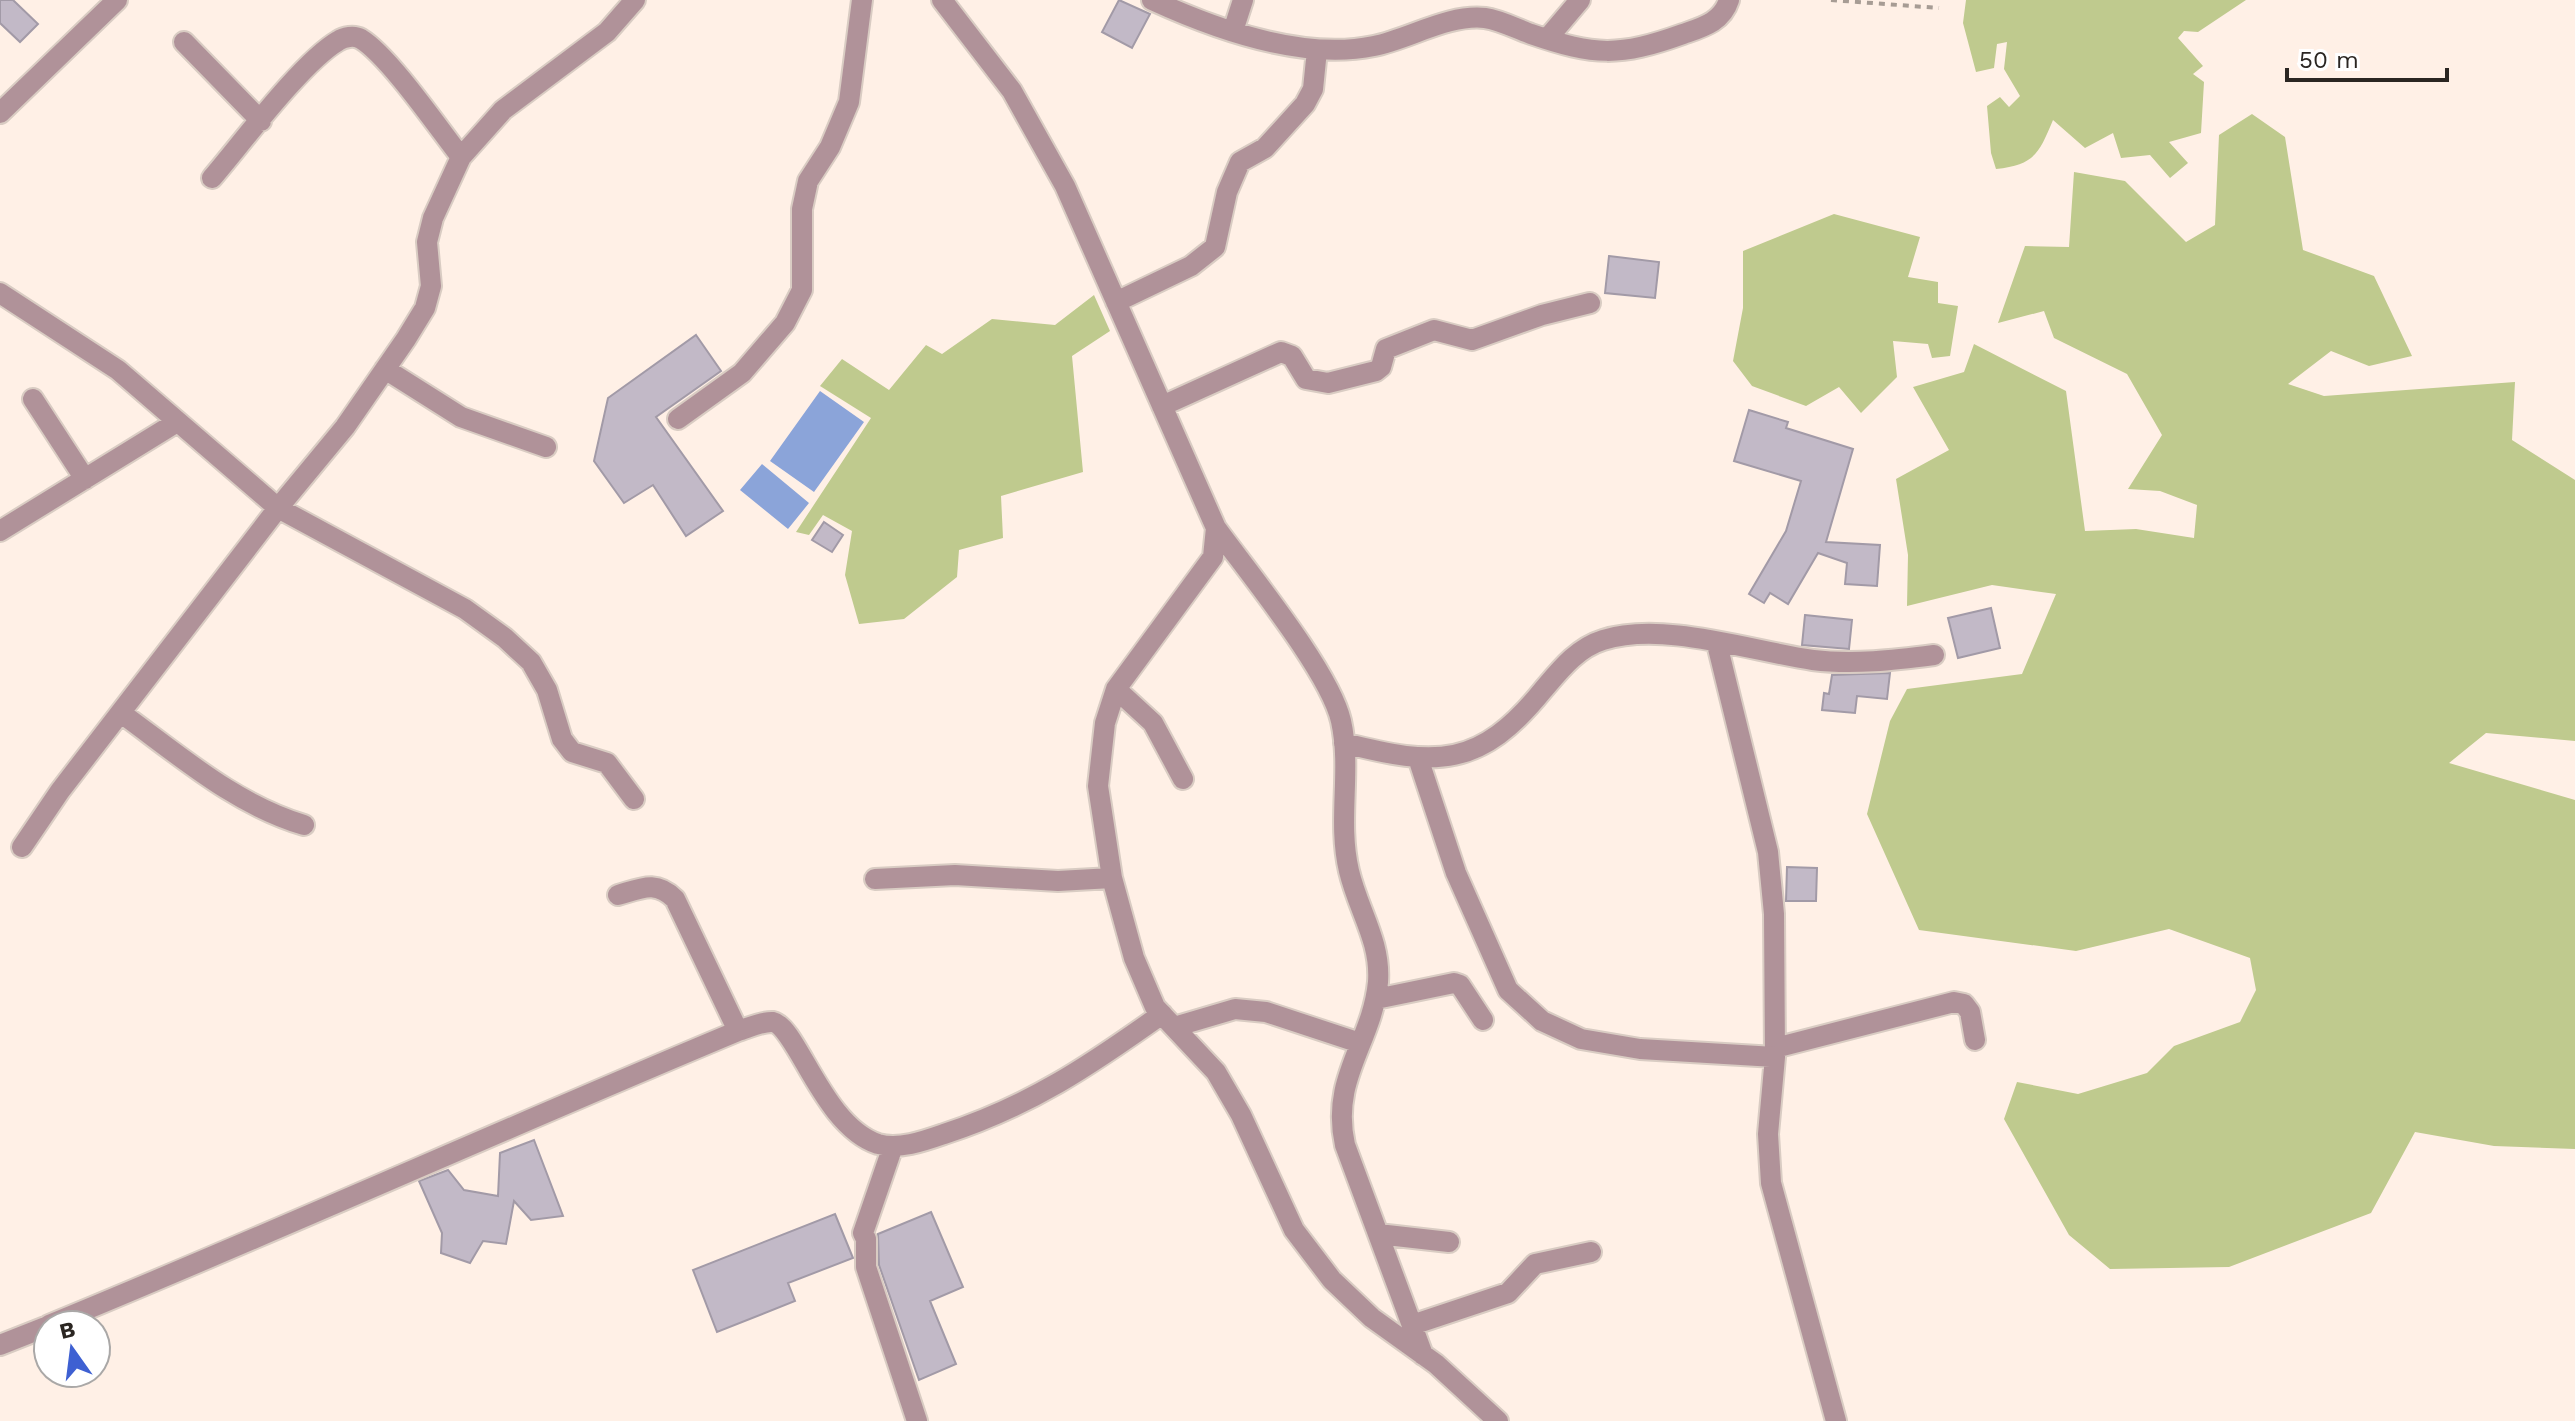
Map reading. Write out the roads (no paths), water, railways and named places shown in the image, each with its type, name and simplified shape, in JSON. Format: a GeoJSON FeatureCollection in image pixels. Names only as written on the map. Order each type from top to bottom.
{"type":"FeatureCollection","features":[{"type":"Feature","properties":{"kind":"street"},"geometry":{"type":"LineString","coordinates":[[0,113],[117,0]]}},
{"type":"Feature","properties":{"kind":"street"},"geometry":{"type":"LineString","coordinates":[[22,847],[278,508],[345,427],[425,308],[431,286],[427,242],[433,218],[461,157],[480,132],[503,110],[607,32],[635,0]]}},
{"type":"Feature","properties":{"kind":"street"},"geometry":{"type":"LineString","coordinates":[[678,419],[742,373],[785,323],[802,290],[802,209],[808,181],[830,147],[849,102],[862,0]]}},
{"type":"Feature","properties":{"kind":"street"},"geometry":{"type":"LineString","coordinates":[[942,0],[1012,91],[1065,186],[1216,528],[1317,671],[1341,717],[1344,743],[1341,817],[1349,872],[1378,953],[1376,999],[1341,1096],[1340,1122],[1423,1355]]}},
{"type":"Feature","properties":{"kind":"street"},"geometry":{"type":"LineString","coordinates":[[1152,0],[1206,24],[1317,50],[1373,47],[1459,20],[1486,18],[1576,50],[1611,53],[1649,46],[1713,23],[1726,10],[1729,0]]}},
{"type":"Feature","properties":{"kind":"street"},"geometry":{"type":"LineString","coordinates":[[1233,31],[1243,0]]}},
{"type":"Feature","properties":{"kind":"street"},"geometry":{"type":"LineString","coordinates":[[1547,39],[1580,0]]}},
{"type":"Feature","properties":{"kind":"street"},"geometry":{"type":"LineString","coordinates":[[212,178],[329,48],[353,36],[361,39],[389,67],[461,157]]}},
{"type":"Feature","properties":{"kind":"street"},"geometry":{"type":"LineString","coordinates":[[184,42],[261,121]]}},
{"type":"Feature","properties":{"kind":"street"},"geometry":{"type":"LineString","coordinates":[[1116,302],[1191,266],[1215,247],[1227,192],[1240,162],[1265,148],[1305,104],[1313,89],[1317,50]]}},
{"type":"Feature","properties":{"kind":"street"},"geometry":{"type":"LineString","coordinates":[[0,293],[118,370],[278,508],[465,609],[505,638],[531,662],[547,690],[562,739],[572,752],[607,763],[634,799]]}},
{"type":"Feature","properties":{"kind":"street"},"geometry":{"type":"LineString","coordinates":[[1162,406],[1281,352],[1292,356],[1306,379],[1328,383],[1376,371],[1381,367],[1386,349],[1423,332],[1440,330],[1472,340],[1542,315],[1590,303]]}},
{"type":"Feature","properties":{"kind":"street"},"geometry":{"type":"LineString","coordinates":[[385,369],[461,417],[546,447]]}},
{"type":"Feature","properties":{"kind":"street"},"geometry":{"type":"LineString","coordinates":[[33,399],[85,479]]}},
{"type":"Feature","properties":{"kind":"street"},"geometry":{"type":"LineString","coordinates":[[0,531],[177,422]]}},
{"type":"Feature","properties":{"kind":"street"},"geometry":{"type":"LineString","coordinates":[[1216,528],[1213,557],[1116,689],[1105,723],[1098,786],[1112,878],[1134,958],[1168,1020],[1216,1072],[1241,1115],[1294,1230],[1326,1273],[1372,1318],[1423,1355],[1498,1421]]}},
{"type":"Feature","properties":{"kind":"street"},"geometry":{"type":"LineString","coordinates":[[1344,743],[1396,757],[1438,759],[1486,745],[1519,720],[1568,660],[1600,641],[1637,633],[1817,661],[1886,662],[1934,655]]}},
{"type":"Feature","properties":{"kind":"street"},"geometry":{"type":"LineString","coordinates":[[1713,643],[1768,852],[1774,914],[1768,1134],[1771,1183],[1836,1421]]}},
{"type":"Feature","properties":{"kind":"street"},"geometry":{"type":"LineString","coordinates":[[1116,689],[1153,723],[1183,779]]}},
{"type":"Feature","properties":{"kind":"street"},"geometry":{"type":"LineString","coordinates":[[121,713],[227,790],[271,815],[304,825]]}},
{"type":"Feature","properties":{"kind":"street"},"geometry":{"type":"LineString","coordinates":[[1418,758],[1456,873],[1508,990],[1542,1021],[1581,1039],[1640,1049],[1771,1054],[1954,1002],[1964,1004],[1970,1012],[1975,1040]]}},
{"type":"Feature","properties":{"kind":"street"},"geometry":{"type":"LineString","coordinates":[[875,879],[955,875],[1058,881],[1112,878]]}},
{"type":"Feature","properties":{"kind":"street"},"geometry":{"type":"LineString","coordinates":[[618,895],[652,885],[664,888],[675,899],[738,1031]]}},
{"type":"Feature","properties":{"kind":"street"},"geometry":{"type":"LineString","coordinates":[[1376,999],[1454,983],[1460,985],[1483,1020]]}},
{"type":"Feature","properties":{"kind":"street"},"geometry":{"type":"LineString","coordinates":[[86,1309],[738,1031],[771,1021],[781,1025],[815,1083],[849,1128],[878,1144],[893,1146],[920,1142],[1024,1104],[1168,1020],[1235,1009],[1266,1012],[1360,1043]]}},
{"type":"Feature","properties":{"kind":"street"},"geometry":{"type":"LineString","coordinates":[[893,1146],[863,1233],[866,1239],[866,1267],[917,1421]]}},
{"type":"Feature","properties":{"kind":"street"},"geometry":{"type":"LineString","coordinates":[[1378,1234],[1449,1242]]}},
{"type":"Feature","properties":{"kind":"street"},"geometry":{"type":"LineString","coordinates":[[1412,1325],[1508,1293],[1535,1264],[1591,1252]]}},
{"type":"Feature","properties":{"kind":"street"},"geometry":{"type":"LineString","coordinates":[[0,1345],[32,1332]]}},
{"type":"Feature","properties":{"kind":"water"},"geometry":{"type":"Polygon","coordinates":[[[820,391],[864,422],[814,492],[770,461],[820,391]]]}},
{"type":"Feature","properties":{"kind":"water"},"geometry":{"type":"Polygon","coordinates":[[[762,464],[809,503],[788,529],[740,490],[762,464]]]}}]}
